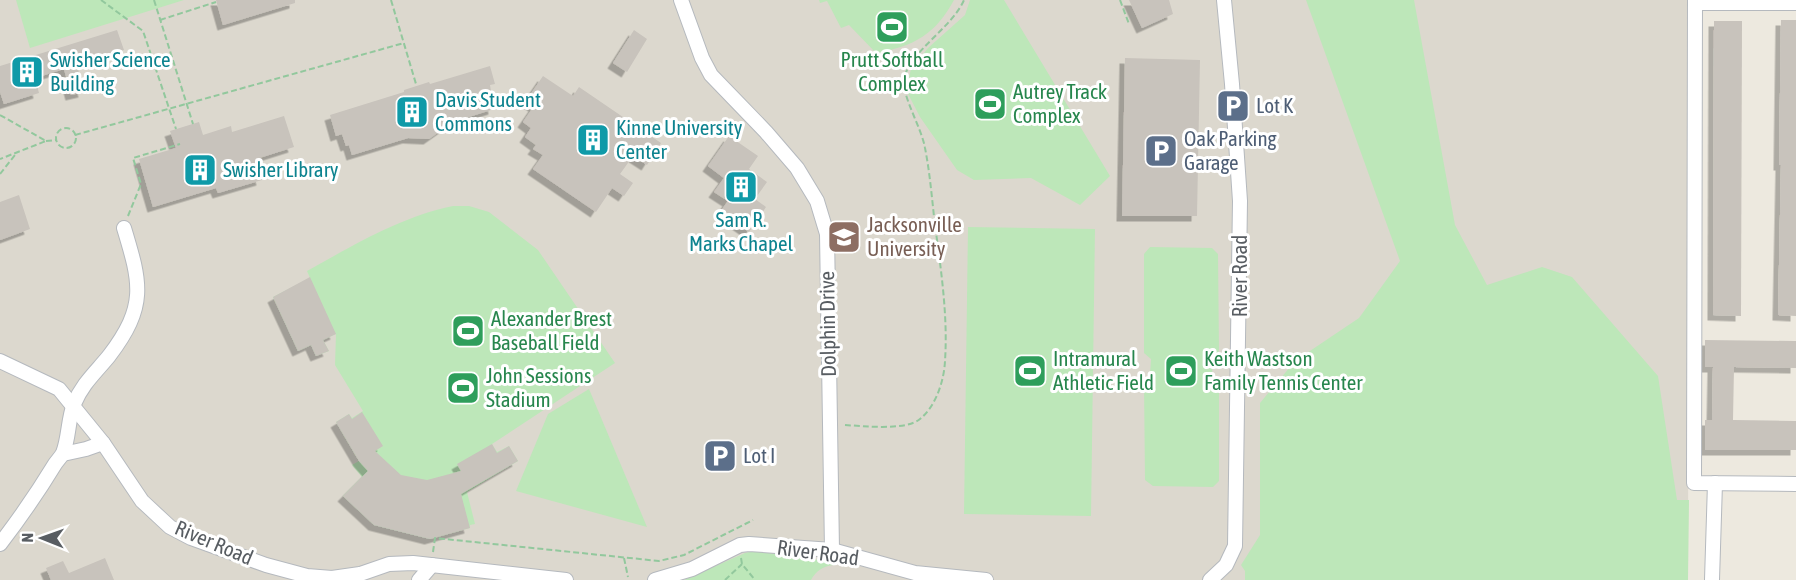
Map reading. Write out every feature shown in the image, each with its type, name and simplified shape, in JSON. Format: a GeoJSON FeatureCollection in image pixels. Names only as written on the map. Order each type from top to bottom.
{"type":"FeatureCollection","features":[{"type":"Feature","properties":{"kind":"street","name":"Dolphin Drive"},"geometry":{"type":"LineString","coordinates":[[681,0],[702,58],[711,75],[797,168],[817,201],[827,234],[832,550]]}},
{"type":"Feature","properties":{"kind":"street","name":"River Road"},"geometry":{"type":"LineString","coordinates":[[1210,580],[1226,566],[1235,546],[1240,201],[1233,84],[1224,0]]}},
{"type":"Feature","properties":{"kind":"street"},"geometry":{"type":"LineString","coordinates":[[1796,3],[1695,2],[1694,483],[1796,484]]}},
{"type":"Feature","properties":{"kind":"street"},"geometry":{"type":"LineString","coordinates":[[0,544],[41,489],[63,454],[74,405],[87,379],[108,357],[132,320],[137,297],[137,268],[124,228]]}},
{"type":"Feature","properties":{"kind":"street","name":"River Road"},"geometry":{"type":"LineString","coordinates":[[0,361],[60,389],[103,443],[142,501],[170,527],[191,538],[267,565],[307,576],[332,578],[360,574],[389,564],[413,563],[566,580]]}},
{"type":"Feature","properties":{"kind":"street"},"geometry":{"type":"LineString","coordinates":[[63,454],[103,443]]}},
{"type":"Feature","properties":{"kind":"street"},"geometry":{"type":"LineString","coordinates":[[1712,580],[1715,483]]}},
{"type":"Feature","properties":{"kind":"street","name":"River Road"},"geometry":{"type":"LineString","coordinates":[[655,580],[692,569],[740,545],[832,550],[915,573],[986,580]]}},
{"type":"Feature","properties":{"kind":"street"},"geometry":{"type":"LineString","coordinates":[[419,580],[432,565]]}},
{"type":"Feature","properties":{"kind":"path"},"geometry":{"type":"LineString","coordinates":[[101,0],[143,30],[176,129]]}},
{"type":"Feature","properties":{"kind":"path"},"geometry":{"type":"LineString","coordinates":[[154,0],[193,124]]}},
{"type":"Feature","properties":{"kind":"path"},"geometry":{"type":"LineString","coordinates":[[391,0],[416,84]]}},
{"type":"Feature","properties":{"kind":"path"},"geometry":{"type":"LineString","coordinates":[[830,425],[894,427],[919,420],[936,399],[945,363],[944,299],[925,147],[906,97],[904,79],[912,62],[959,11],[964,0]]}},
{"type":"Feature","properties":{"kind":"path"},"geometry":{"type":"LineString","coordinates":[[1120,0],[1129,24]]}},
{"type":"Feature","properties":{"kind":"path"},"geometry":{"type":"LineString","coordinates":[[160,20],[216,2]]}},
{"type":"Feature","properties":{"kind":"path"},"geometry":{"type":"LineString","coordinates":[[75,135],[404,43]]}},
{"type":"Feature","properties":{"kind":"path"},"geometry":{"type":"LineString","coordinates":[[0,115],[46,141]]}},
{"type":"Feature","properties":{"kind":"path"},"geometry":{"type":"LineString","coordinates":[[62,129],[71,130],[75,135],[75,142],[68,148],[59,146],[56,140],[57,134],[62,129]]}},
{"type":"Feature","properties":{"kind":"path"},"geometry":{"type":"LineString","coordinates":[[0,159],[46,141],[56,140]]}},
{"type":"Feature","properties":{"kind":"path"},"geometry":{"type":"LineString","coordinates":[[124,228],[141,184],[132,158],[180,144]]}},
{"type":"Feature","properties":{"kind":"path"},"geometry":{"type":"LineString","coordinates":[[0,174],[16,154]]}},
{"type":"Feature","properties":{"kind":"path"},"geometry":{"type":"LineString","coordinates":[[435,538],[659,561],[684,555],[753,520]]}},
{"type":"Feature","properties":{"kind":"path"},"geometry":{"type":"LineString","coordinates":[[740,555],[742,564],[756,580]]}},
{"type":"Feature","properties":{"kind":"path"},"geometry":{"type":"LineString","coordinates":[[624,558],[628,577]]}},
{"type":"Feature","properties":{"kind":"path"},"geometry":{"type":"LineString","coordinates":[[725,580],[742,564]]}},
{"type":"Feature","properties":{"kind":"shaded area","name":"Jacksonville University"},"geometry":{"type":"Polygon","coordinates":[[[0,0],[1689,0],[1688,580],[0,580],[0,0]]]}},
{"type":"Feature","properties":{"kind":"green space"},"geometry":{"type":"Polygon","coordinates":[[[16,0],[184,0],[30,48],[16,0]]]}},
{"type":"Feature","properties":{"kind":"green space","name":"Prutt Softball Complex"},"geometry":{"type":"Polygon","coordinates":[[[819,0],[954,0],[939,22],[922,37],[902,47],[876,53],[849,25],[841,28],[827,1],[820,3],[819,0]]]}},
{"type":"Feature","properties":{"kind":"green space","name":"Autrey Track Complex"},"geometry":{"type":"Polygon","coordinates":[[[970,0],[1004,0],[1110,176],[1080,205],[1031,178],[974,180],[957,170],[920,117],[906,90],[911,69],[928,48],[965,15],[970,0]]]}},
{"type":"Feature","properties":{"kind":"green space"},"geometry":{"type":"Polygon","coordinates":[[[1306,0],[1414,0],[1455,225],[1487,285],[1542,267],[1572,277],[1658,376],[1677,500],[1689,500],[1688,580],[1245,580],[1245,571],[1241,565],[1260,535],[1260,403],[1295,361],[1359,318],[1400,261],[1306,0]]]}},
{"type":"Feature","properties":{"kind":"green space","name":"John Sessions Stadium"},"geometry":{"type":"Polygon","coordinates":[[[453,206],[469,206],[489,212],[538,250],[615,363],[492,444],[497,452],[509,446],[518,461],[467,492],[475,524],[470,525],[470,528],[430,539],[374,525],[343,496],[362,477],[352,465],[359,461],[336,422],[349,414],[352,418],[363,411],[335,365],[336,334],[323,340],[329,351],[316,356],[311,345],[298,351],[273,297],[310,278],[307,271],[360,242],[414,217],[453,206]]]}},
{"type":"Feature","properties":{"kind":"green space","name":"Intramural Athletic Field"},"geometry":{"type":"Polygon","coordinates":[[[968,227],[1095,229],[1091,516],[964,514],[968,227]]]}},
{"type":"Feature","properties":{"kind":"green space","name":"Keith Wastson Family Tennis Center"},"geometry":{"type":"Polygon","coordinates":[[[1150,247],[1212,248],[1218,254],[1219,351],[1213,357],[1212,375],[1219,382],[1219,481],[1213,487],[1153,486],[1145,480],[1144,383],[1150,375],[1151,359],[1144,353],[1144,254],[1150,247]]]}},
{"type":"Feature","properties":{"kind":"green space"},"geometry":{"type":"Polygon","coordinates":[[[589,389],[647,527],[516,491],[548,414],[589,389]]]}},
{"type":"Feature","properties":{"kind":"green space"},"geometry":{"type":"Polygon","coordinates":[[[754,551],[834,562],[834,565],[826,566],[811,580],[684,580],[754,551]]]}},
{"type":"Feature","properties":{"kind":"building"},"geometry":{"type":"Polygon","coordinates":[[[216,0],[295,0],[295,3],[223,25],[216,0]]]}},
{"type":"Feature","properties":{"kind":"building"},"geometry":{"type":"Polygon","coordinates":[[[1129,0],[1169,0],[1173,14],[1142,28],[1129,0]]]}},
{"type":"Feature","properties":{"kind":"building"},"geometry":{"type":"Polygon","coordinates":[[[1781,20],[1796,20],[1796,316],[1778,315],[1781,20]]]}},
{"type":"Feature","properties":{"kind":"building"},"geometry":{"type":"Polygon","coordinates":[[[1714,21],[1742,21],[1741,316],[1713,315],[1714,21]]]}},
{"type":"Feature","properties":{"kind":"building","name":"Swisher Science Building"},"geometry":{"type":"Polygon","coordinates":[[[117,30],[124,50],[77,65],[84,92],[71,95],[64,69],[35,78],[39,93],[4,104],[0,92],[0,66],[117,30]]]}},
{"type":"Feature","properties":{"kind":"building"},"geometry":{"type":"Polygon","coordinates":[[[634,30],[647,39],[627,72],[613,63],[634,30]]]}},
{"type":"Feature","properties":{"kind":"building","name":"Oak Parking Garage"},"geometry":{"type":"Polygon","coordinates":[[[1125,58],[1200,60],[1197,216],[1122,216],[1125,58]]]}},
{"type":"Feature","properties":{"kind":"building","name":"Davis Student Commons"},"geometry":{"type":"Polygon","coordinates":[[[490,66],[495,84],[490,85],[494,109],[453,122],[429,139],[408,138],[352,155],[342,134],[336,136],[330,115],[429,82],[430,84],[490,66]]]}},
{"type":"Feature","properties":{"kind":"building","name":"Kinne University Center"},"geometry":{"type":"Polygon","coordinates":[[[543,76],[573,96],[579,87],[661,143],[647,165],[633,156],[620,174],[633,183],[624,196],[612,188],[596,212],[533,169],[543,155],[533,149],[536,145],[525,137],[531,128],[523,122],[534,106],[526,101],[543,76]]]}},
{"type":"Feature","properties":{"kind":"building","name":"Swisher Library"},"geometry":{"type":"Polygon","coordinates":[[[284,116],[294,147],[256,159],[262,180],[218,193],[216,188],[153,207],[139,159],[176,148],[170,131],[199,122],[203,135],[231,126],[232,132],[284,116]]]}},
{"type":"Feature","properties":{"kind":"building","name":"Sam R. Marks Chapel"},"geometry":{"type":"Polygon","coordinates":[[[729,136],[758,156],[749,169],[767,182],[755,199],[766,207],[749,232],[720,212],[728,201],[714,192],[724,178],[708,166],[729,136]]]}},
{"type":"Feature","properties":{"kind":"building"},"geometry":{"type":"Polygon","coordinates":[[[19,195],[30,229],[0,240],[0,202],[19,195]]]}},
{"type":"Feature","properties":{"kind":"building"},"geometry":{"type":"Polygon","coordinates":[[[310,277],[336,334],[323,340],[329,351],[316,356],[311,345],[298,351],[273,297],[310,277]]]}},
{"type":"Feature","properties":{"kind":"building"},"geometry":{"type":"Polygon","coordinates":[[[1705,340],[1796,341],[1796,368],[1734,367],[1733,420],[1796,421],[1796,450],[1705,450],[1705,420],[1712,420],[1713,367],[1705,367],[1705,340]]]}},
{"type":"Feature","properties":{"kind":"building"},"geometry":{"type":"Polygon","coordinates":[[[362,412],[383,446],[375,451],[401,475],[427,480],[461,471],[457,464],[492,444],[497,453],[509,446],[518,461],[461,494],[470,528],[430,539],[374,525],[343,496],[368,471],[359,461],[336,422],[349,414],[352,419],[362,412]]]}},
{"type":"Feature","properties":{"kind":"building"},"geometry":{"type":"Polygon","coordinates":[[[105,558],[114,580],[51,580],[46,568],[63,561],[69,573],[105,558]]]}},
{"type":"Feature","properties":{"kind":"place","name":"Prutt Softball Complex"},"geometry":{"type":"Point","coordinates":[892,27]}},
{"type":"Feature","properties":{"kind":"place","name":"Swisher Science Building"},"geometry":{"type":"Point","coordinates":[27,72]}},
{"type":"Feature","properties":{"kind":"place","name":"Autrey Track Complex"},"geometry":{"type":"Point","coordinates":[990,104]}},
{"type":"Feature","properties":{"kind":"place","name":"Lot K"},"geometry":{"type":"Point","coordinates":[1233,106]}},
{"type":"Feature","properties":{"kind":"place","name":"Davis Student Commons"},"geometry":{"type":"Point","coordinates":[412,112]}},
{"type":"Feature","properties":{"kind":"place","name":"Kinne University Center"},"geometry":{"type":"Point","coordinates":[593,140]}},
{"type":"Feature","properties":{"kind":"place","name":"Oak Parking Garage"},"geometry":{"type":"Point","coordinates":[1161,151]}},
{"type":"Feature","properties":{"kind":"place","name":"Swisher Library"},"geometry":{"type":"Point","coordinates":[200,170]}},
{"type":"Feature","properties":{"kind":"place","name":"Sam R. Marks Chapel"},"geometry":{"type":"Point","coordinates":[741,187]}},
{"type":"Feature","properties":{"kind":"place","name":"Jacksonville University"},"geometry":{"type":"Point","coordinates":[844,237]}},
{"type":"Feature","properties":{"kind":"place","name":"Alexander Brest Baseball Field"},"geometry":{"type":"Point","coordinates":[468,331]}},
{"type":"Feature","properties":{"kind":"place","name":"Intramural Athletic Field"},"geometry":{"type":"Point","coordinates":[1030,371]}},
{"type":"Feature","properties":{"kind":"place","name":"Keith Wastson Family Tennis Center"},"geometry":{"type":"Point","coordinates":[1181,371]}},
{"type":"Feature","properties":{"kind":"place","name":"John Sessions Stadium"},"geometry":{"type":"Point","coordinates":[463,388]}},
{"type":"Feature","properties":{"kind":"place","name":"Lot I"},"geometry":{"type":"Point","coordinates":[720,456]}}]}
